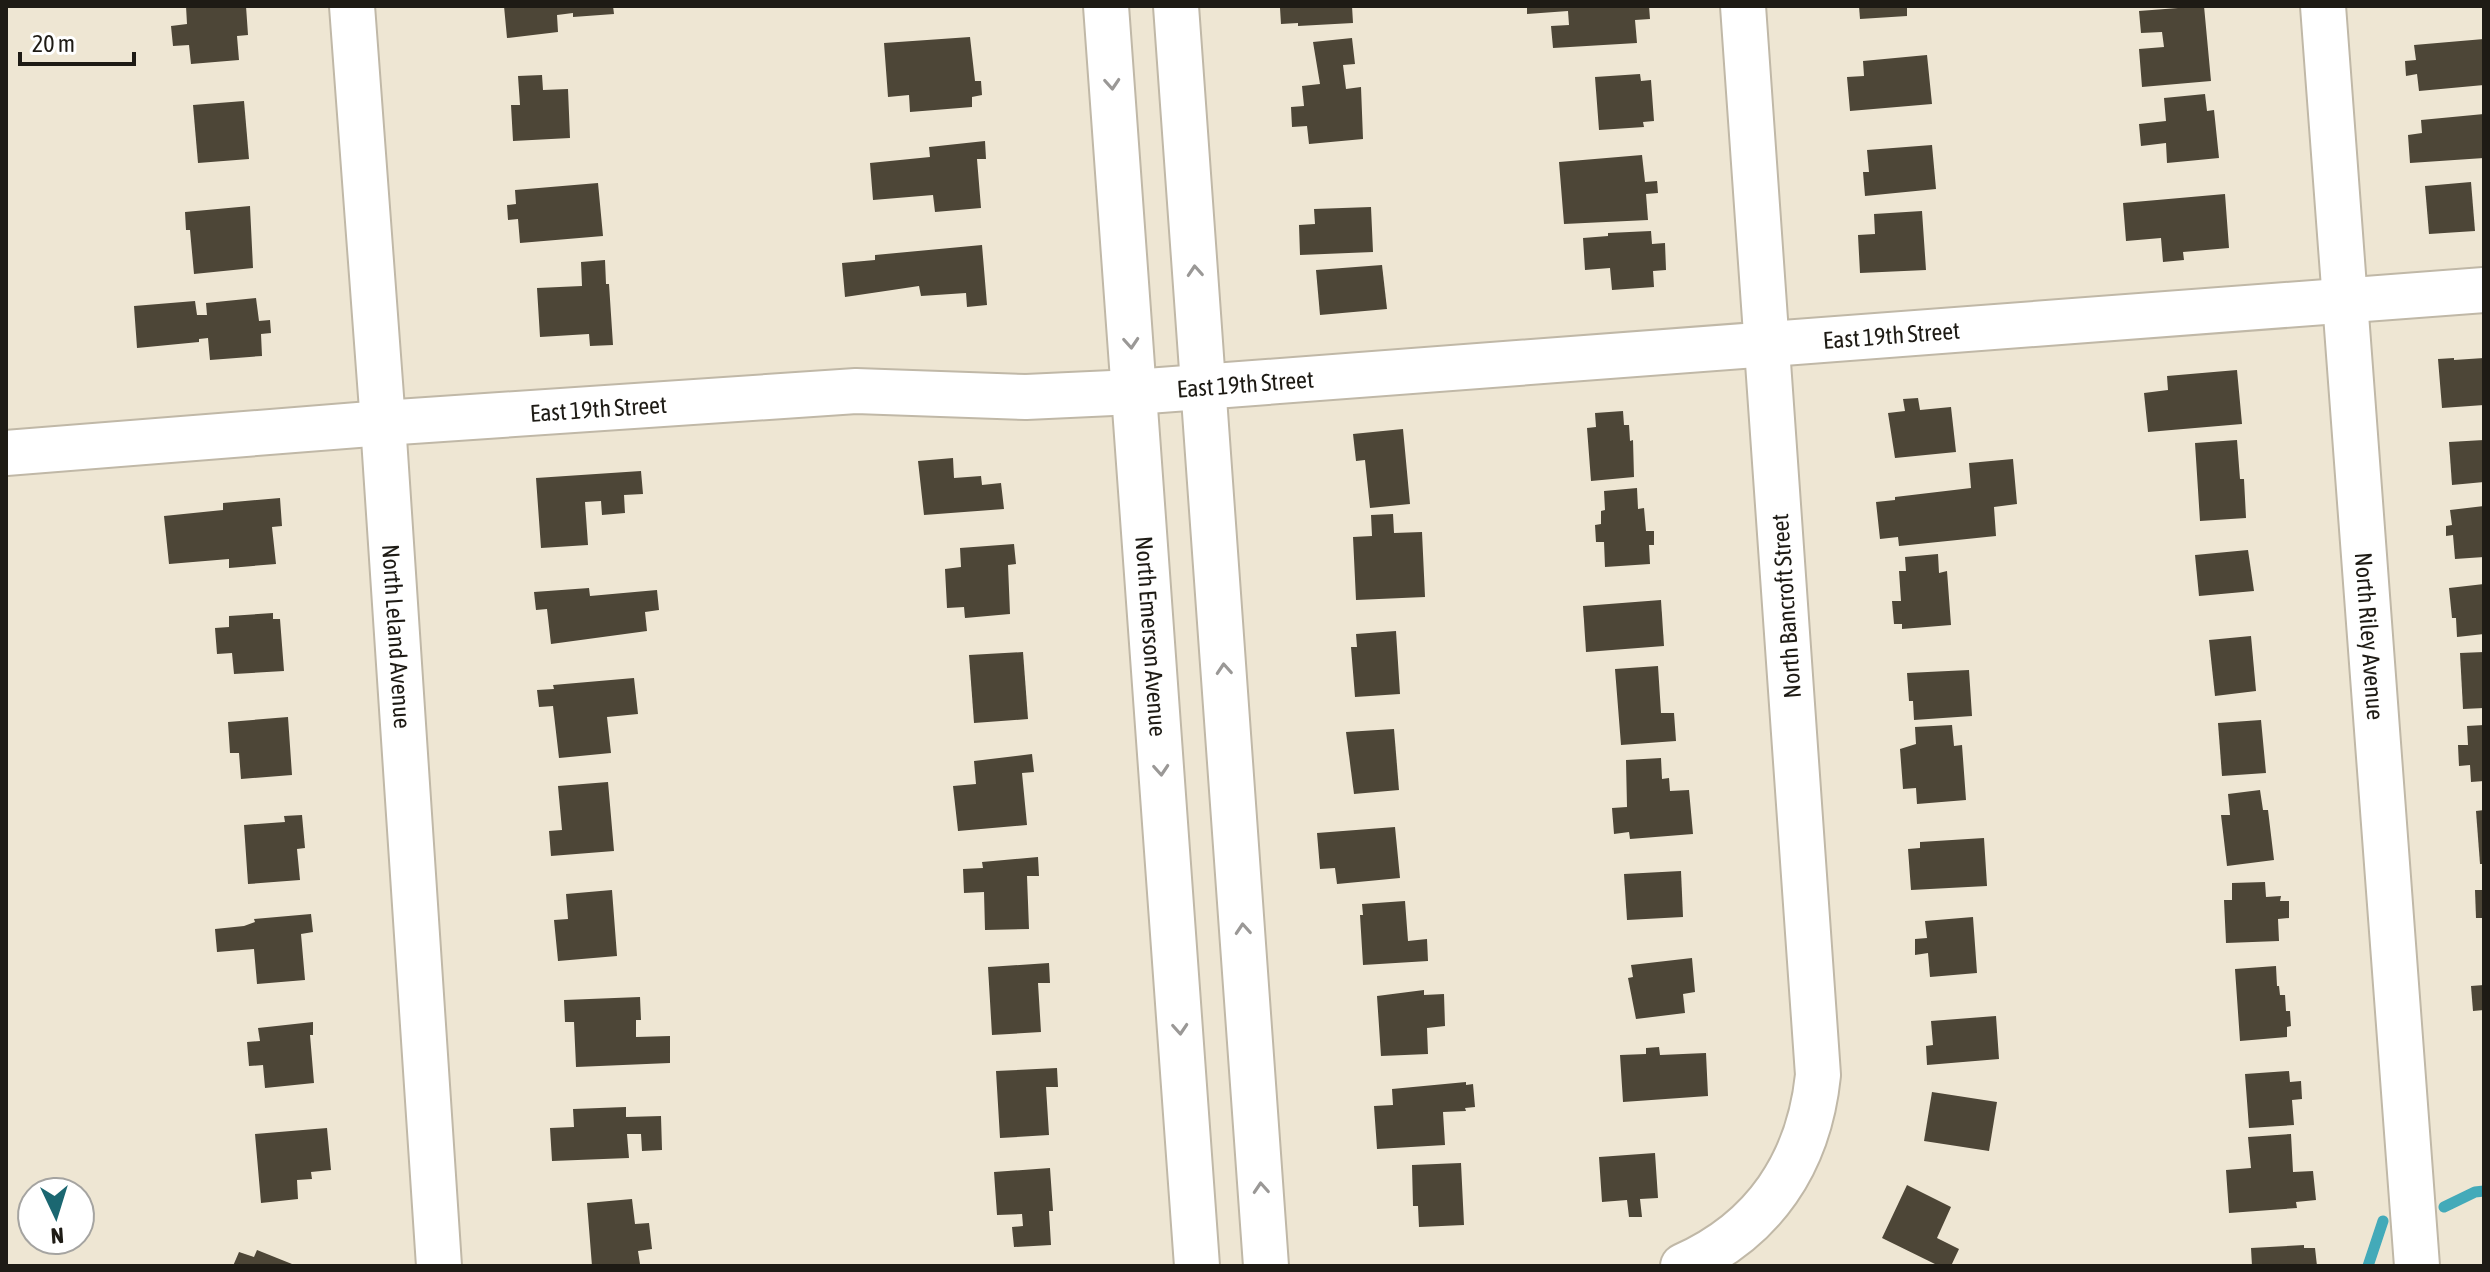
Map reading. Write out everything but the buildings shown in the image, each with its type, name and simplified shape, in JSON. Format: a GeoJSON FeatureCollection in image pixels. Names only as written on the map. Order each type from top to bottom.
{"type":"FeatureCollection","features":[{"type":"Feature","properties":{"kind":"street","name":"North Leland Avenue"},"geometry":{"type":"LineString","coordinates":[[352,6],[439,1266]]}},
{"type":"Feature","properties":{"kind":"street","name":"North Emerson Avenue"},"geometry":{"type":"LineString","coordinates":[[1106,6],[1197,1266]]}},
{"type":"Feature","properties":{"kind":"street"},"geometry":{"type":"LineString","coordinates":[[1176,6],[1266,1266]]}},
{"type":"Feature","properties":{"kind":"street","name":"North Bancroft Street"},"geometry":{"type":"LineString","coordinates":[[1683,1266],[1704,1257],[1742,1231],[1793,1168],[1806,1139],[1817,1093],[1819,1061],[1743,6]]}},
{"type":"Feature","properties":{"kind":"street","name":"North Riley Avenue"},"geometry":{"type":"LineString","coordinates":[[2323,6],[2417,1266]]}},
{"type":"Feature","properties":{"kind":"street","name":"East 19th Street"},"geometry":{"type":"LineString","coordinates":[[6,453],[383,423],[856,391],[1026,397],[1134,392],[2484,290]]}},
{"type":"Feature","properties":{"kind":"waterway"},"geometry":{"type":"LineString","coordinates":[[2444,1207],[2475,1192],[2484,1191]]}},
{"type":"Feature","properties":{"kind":"waterway"},"geometry":{"type":"LineString","coordinates":[[2368,1266],[2383,1221]]}}]}
